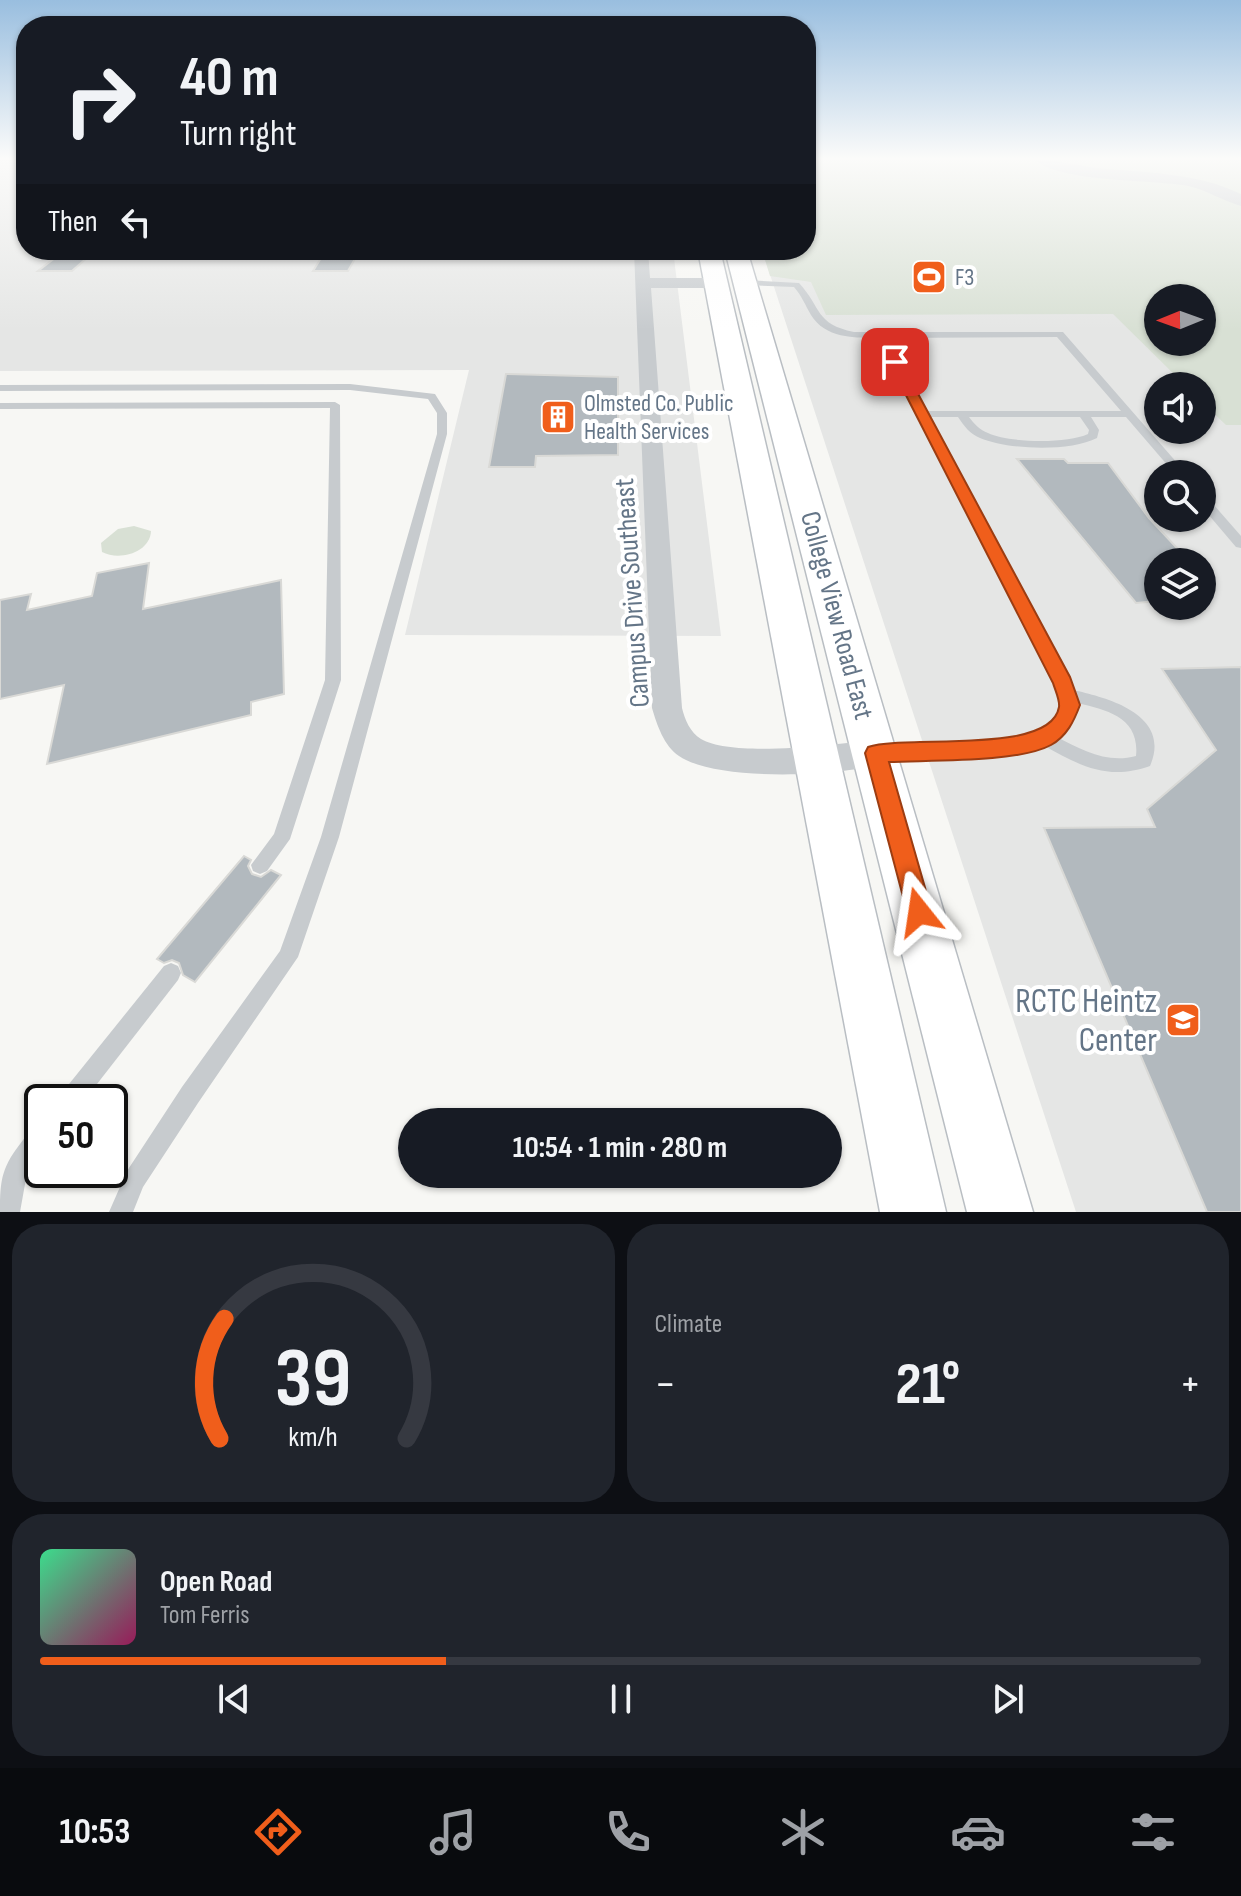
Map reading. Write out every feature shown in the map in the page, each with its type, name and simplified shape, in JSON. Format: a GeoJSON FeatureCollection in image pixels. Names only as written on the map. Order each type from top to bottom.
{"type":"FeatureCollection","features":[{"type":"Feature","properties":{"kind":"main road","name":"College View Road East"},"geometry":{"type":"LineString","coordinates":[[733,272],[876,753],[1000,1212]]}},
{"type":"Feature","properties":{"kind":"main road","name":"College View Road East"},"geometry":{"type":"LineString","coordinates":[[733,272],[817,759],[913,1212]]}},
{"type":"Feature","properties":{"kind":"street","name":"Campus Drive Southeast"},"geometry":{"type":"LineString","coordinates":[[642,260],[667,708],[671,724],[691,749],[715,758],[817,759],[876,753]]}},
{"type":"Feature","properties":{"kind":"street"},"geometry":{"type":"LineString","coordinates":[[643,283],[733,272]]}},
{"type":"Feature","properties":{"kind":"lane"},"geometry":{"type":"LineString","coordinates":[[733,272],[796,285],[805,296],[814,317],[833,330],[854,335],[1060,334],[1169,460]]}},
{"type":"Feature","properties":{"kind":"lane"},"geometry":{"type":"LineString","coordinates":[[876,753],[1014,746],[1045,738],[1063,721],[1070,705],[1063,683],[881,335]]}},
{"type":"Feature","properties":{"kind":"lane"},"geometry":{"type":"LineString","coordinates":[[0,388],[350,387],[431,396],[442,413],[442,434],[330,837],[288,957],[190,1095],[135,1179],[121,1212]]}},
{"type":"Feature","properties":{"kind":"lane"},"geometry":{"type":"LineString","coordinates":[[0,406],[335,405],[333,680],[281,839],[260,865]]}},
{"type":"Feature","properties":{"kind":"lane"},"geometry":{"type":"LineString","coordinates":[[922,414],[1129,414]]}},
{"type":"Feature","properties":{"kind":"lane"},"geometry":{"type":"LineString","coordinates":[[961,414],[973,429],[986,437],[1019,443],[1085,440],[1093,436],[1094,430],[1083,414]]}},
{"type":"Feature","properties":{"kind":"lane"},"geometry":{"type":"LineString","coordinates":[[1216,515],[1241,544]]}},
{"type":"Feature","properties":{"kind":"lane"},"geometry":{"type":"LineString","coordinates":[[1045,738],[1080,757],[1109,767],[1129,767],[1144,761],[1147,748],[1142,727],[1127,714],[1104,703],[1067,695]]}},
{"type":"Feature","properties":{"kind":"lane"},"geometry":{"type":"LineString","coordinates":[[83,1084],[171,973]]}},
{"type":"Feature","properties":{"kind":"lane"},"geometry":{"type":"LineString","coordinates":[[8,1212],[16,1168],[24,1158]]}},
{"type":"Feature","properties":{"kind":"shaded area"},"geometry":{"type":"Polygon","coordinates":[[[0,217],[16,217],[16,260],[674,260],[721,636],[405,635],[469,370],[0,371],[0,217]]]}},
{"type":"Feature","properties":{"kind":"shaded area"},"geometry":{"type":"Polygon","coordinates":[[[816,217],[1241,217],[1241,1212],[1076,1212],[765,260],[816,260],[816,217]]]}},
{"type":"Feature","properties":{"kind":"shaded area"},"geometry":{"type":"Polygon","coordinates":[[[816,217],[1241,217],[1241,425],[1226,425],[1216,415],[1216,372],[1172,372],[1156,356],[1216,356],[1216,284],[1144,284],[1144,345],[1113,314],[826,315],[811,282],[770,276],[765,260],[816,260],[816,217]]]}},
{"type":"Feature","properties":{"kind":"shaded area"},"geometry":{"type":"Polygon","coordinates":[[[134,526],[151,531],[140,550],[117,556],[102,552],[101,543],[118,529],[134,526]]]}},
{"type":"Feature","properties":{"kind":"building"},"geometry":{"type":"Polygon","coordinates":[[[52,260],[85,260],[72,271],[38,271],[52,260]]]}},
{"type":"Feature","properties":{"kind":"building"},"geometry":{"type":"Polygon","coordinates":[[[320,260],[354,260],[348,271],[313,271],[320,260]]]}},
{"type":"Feature","properties":{"kind":"building","name":"Olmsted Co. Public Health Services"},"geometry":{"type":"Polygon","coordinates":[[[506,374],[618,377],[618,455],[536,456],[535,467],[489,467],[506,374]]]}},
{"type":"Feature","properties":{"kind":"building"},"geometry":{"type":"Polygon","coordinates":[[[1017,459],[1108,463],[1144,511],[1144,532],[1162,532],[1177,548],[1144,548],[1144,602],[1136,603],[1017,459]]]}},
{"type":"Feature","properties":{"kind":"building"},"geometry":{"type":"Polygon","coordinates":[[[149,563],[143,609],[281,580],[284,694],[251,702],[251,715],[47,764],[64,685],[0,699],[0,600],[31,594],[27,610],[92,596],[97,573],[149,563]]]}},
{"type":"Feature","properties":{"kind":"building","name":"RCTC Heintz Center"},"geometry":{"type":"Polygon","coordinates":[[[1241,667],[1241,1212],[1207,1212],[1044,828],[1155,827],[1147,809],[1216,750],[1162,669],[1241,667]]]}},
{"type":"Feature","properties":{"kind":"building"},"geometry":{"type":"Polygon","coordinates":[[[244,856],[251,860],[248,866],[252,874],[261,877],[271,870],[281,875],[195,982],[183,975],[179,963],[172,960],[164,963],[157,959],[244,856]]]}},
{"type":"Feature","properties":{"kind":"place","name":"F3"},"geometry":{"type":"Point","coordinates":[929,277]}},
{"type":"Feature","properties":{"kind":"place","name":"Olmsted Co. Public Health Services"},"geometry":{"type":"Point","coordinates":[558,417]}},
{"type":"Feature","properties":{"kind":"place","name":"RCTC Heintz Center"},"geometry":{"type":"Point","coordinates":[1183,1020]}},
{"type":"Feature","properties":{"kind":"route"},"geometry":{"type":"LineString","coordinates":[[895,362],[1063,683],[1070,705],[1063,721],[1045,738],[1014,746],[876,753],[919,912]]}}]}
